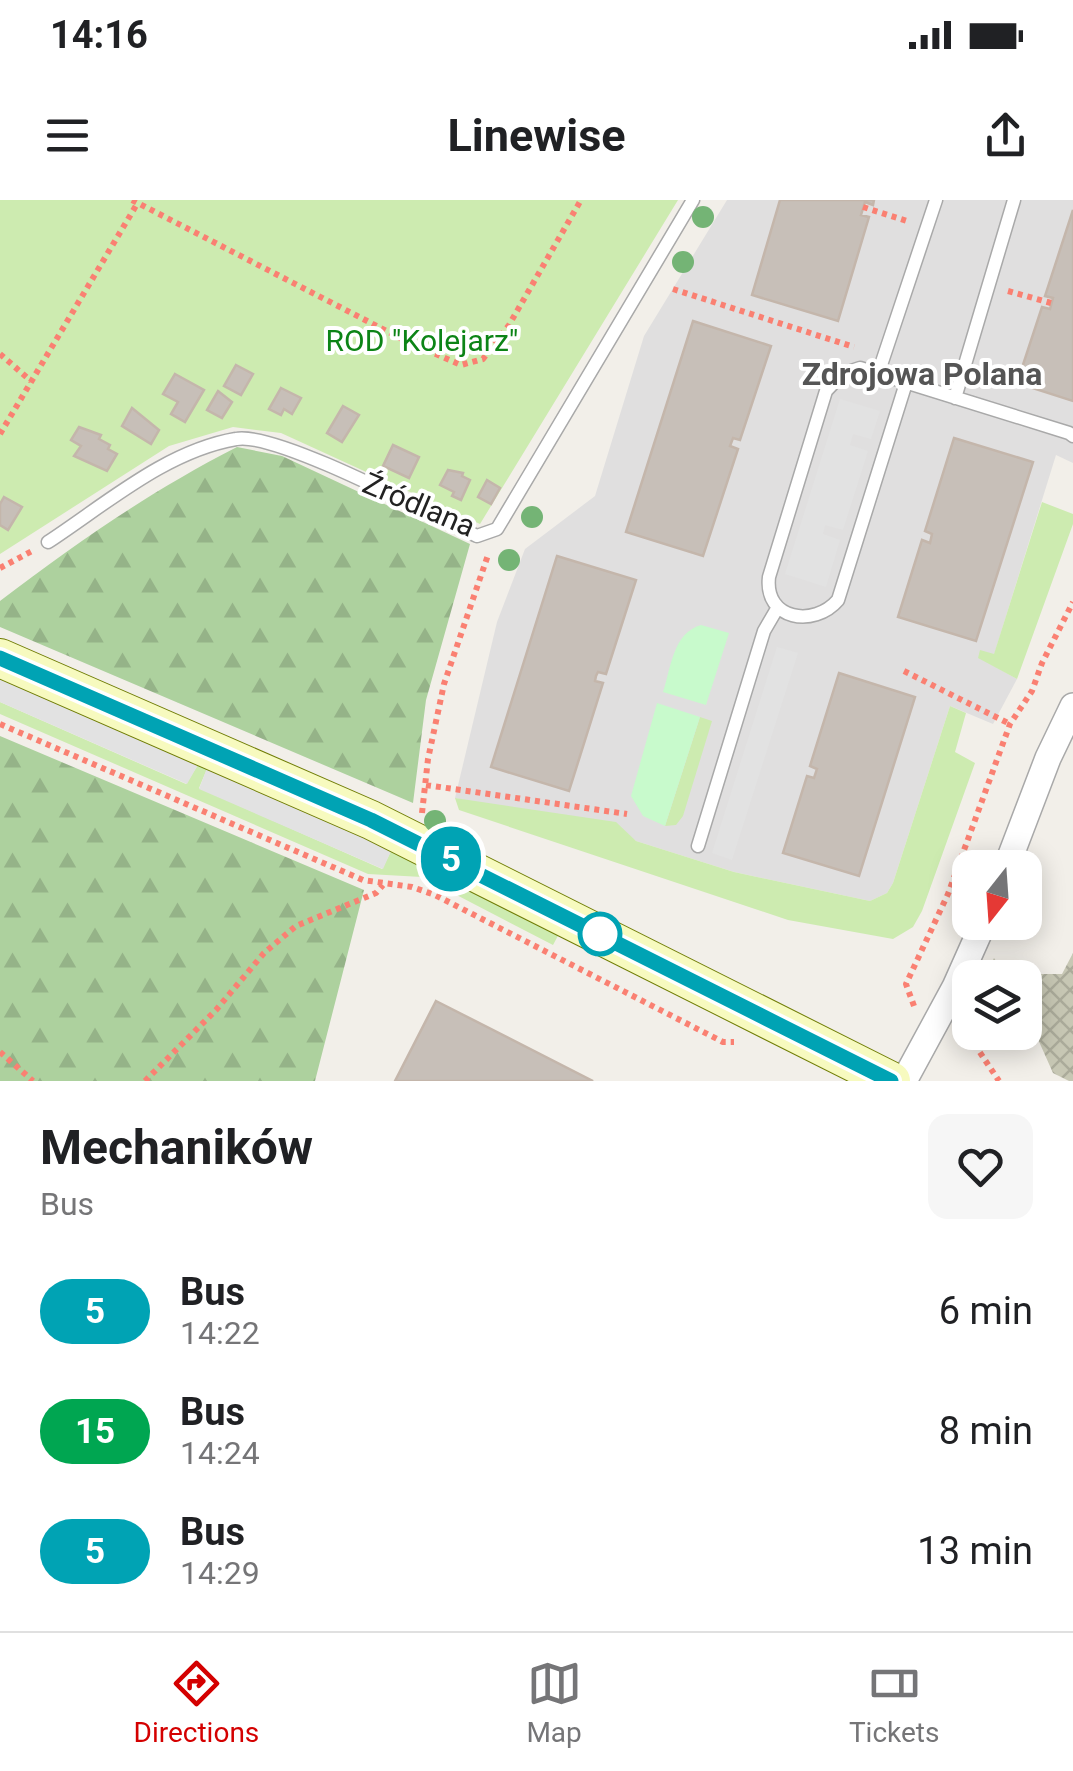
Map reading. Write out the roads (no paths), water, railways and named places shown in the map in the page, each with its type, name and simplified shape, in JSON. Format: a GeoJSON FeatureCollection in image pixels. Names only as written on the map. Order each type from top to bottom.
{"type":"FeatureCollection","features":[{"type":"Feature","properties":{"kind":"street"},"geometry":{"type":"LineString","coordinates":[[0,658],[385,826],[891,1081]]}},
{"type":"Feature","properties":{"kind":"street"},"geometry":{"type":"LineString","coordinates":[[1013,850],[1048,758],[1073,706]]}},
{"type":"Feature","properties":{"kind":"street"},"geometry":{"type":"LineString","coordinates":[[904,1081],[976,940]]}},
{"type":"Feature","properties":{"kind":"lane","name":"Źródlana"},"geometry":{"type":"LineString","coordinates":[[48,542],[178,457],[239,438],[290,448],[477,536],[497,530],[693,200]]}},
{"type":"Feature","properties":{"kind":"lane"},"geometry":{"type":"LineString","coordinates":[[878,374],[936,200]]}},
{"type":"Feature","properties":{"kind":"lane"},"geometry":{"type":"LineString","coordinates":[[955,398],[1014,200]]}},
{"type":"Feature","properties":{"kind":"lane"},"geometry":{"type":"LineString","coordinates":[[906,382],[838,600],[828,612],[814,617],[799,617],[778,607],[767,592],[769,578],[826,391],[842,374],[860,368],[906,382],[1073,436]]}},
{"type":"Feature","properties":{"kind":"lane"},"geometry":{"type":"LineString","coordinates":[[698,846],[764,631],[778,607]]}},
{"type":"Feature","properties":{"kind":"district","name":"Zdrojowa Polana"},"geometry":{"type":"Point","coordinates":[922,374]}},
{"type":"Feature","properties":{"kind":"park label","name":"ROD \"Kolejarz\""},"geometry":{"type":"Point","coordinates":[422,341]}}]}
